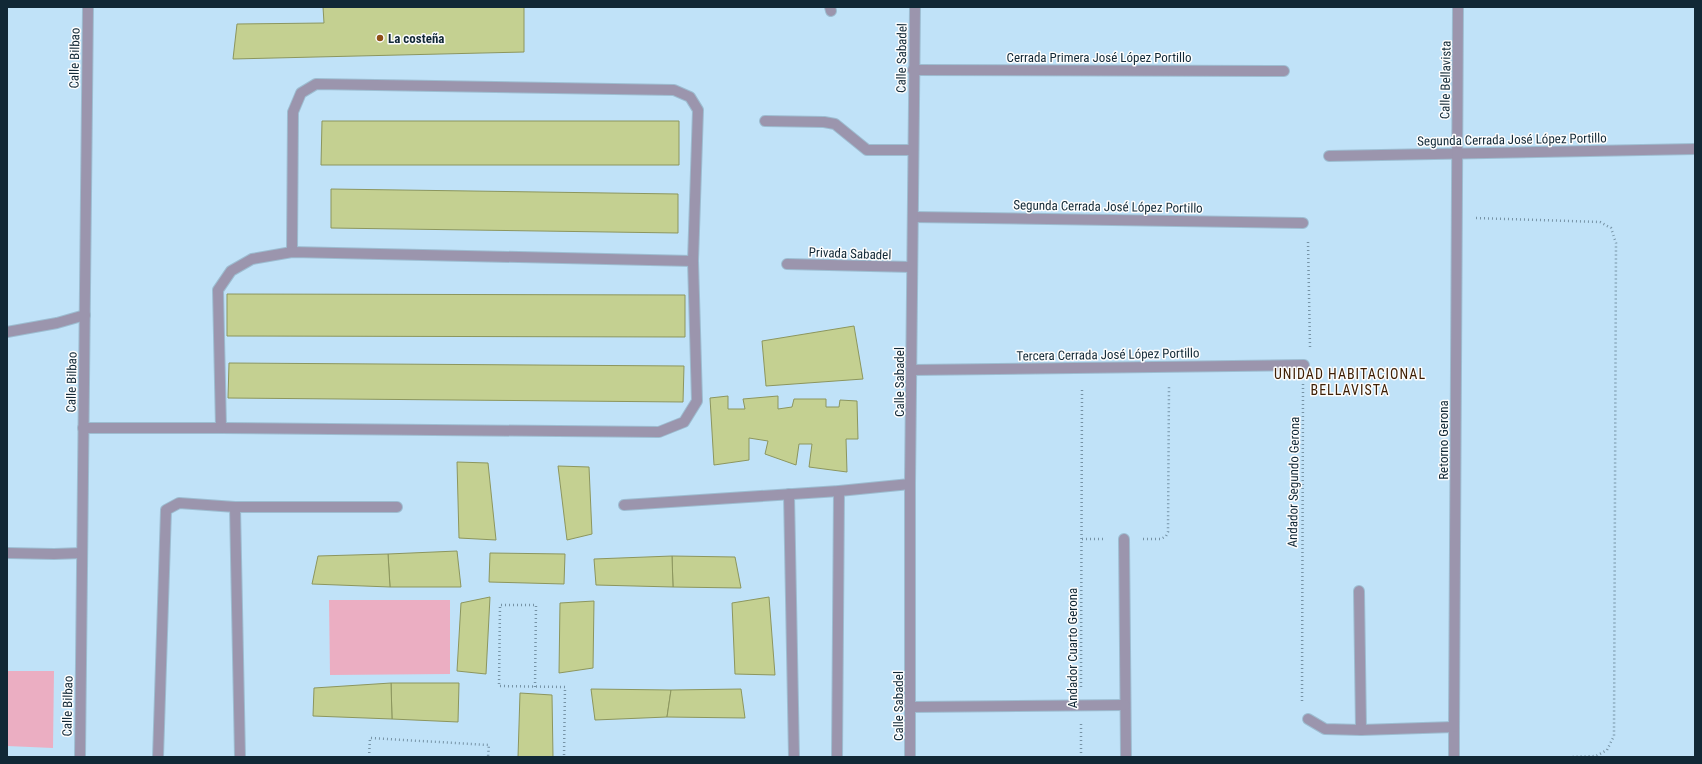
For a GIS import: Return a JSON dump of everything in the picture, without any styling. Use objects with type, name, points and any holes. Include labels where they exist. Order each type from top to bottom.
[{"type":"street","name":"Calle Bilbao","points":[[80,757],[88,7]]},
{"type":"street","name":"Calle Sabadel","points":[[910,757],[910,484],[913,70],[915,7]]},
{"type":"street","name":"Calle Bellavista","points":[[1457,154],[1458,7]]},
{"type":"street","name":"Cerrada Primera José López Portillo","points":[[913,70],[1284,71]]},
{"type":"street","points":[[83,428],[659,432],[684,422],[697,401],[693,261],[698,110],[690,97],[674,90],[316,84],[301,93],[293,112],[292,252]]},
{"type":"street","points":[[765,121],[824,122],[835,124],[867,150],[913,150]]},
{"type":"street","name":"Segunda Cerrada José López Portillo","points":[[1329,156],[1695,149]]},
{"type":"street","name":"Retorno Gerona","points":[[1454,757],[1457,154]]},
{"type":"street","name":"Segunda Cerrada José López Portillo","points":[[913,217],[1303,222]]},
{"type":"street","points":[[221,428],[218,290],[231,272],[252,259],[292,252],[693,261]]},
{"type":"street","name":"Privada Sabadel","points":[[787,264],[912,268]]},
{"type":"street","points":[[7,332],[57,323],[84,315]]},
{"type":"street","name":"Tercera Cerrada José López Portillo","points":[[912,370],[1304,365]]},
{"type":"street","points":[[624,504],[839,491],[910,484]]},
{"type":"street","points":[[837,757],[839,491]]},
{"type":"street","points":[[789,494],[794,757]]},
{"type":"street","points":[[158,757],[166,510],[179,503],[235,507],[397,507]]},
{"type":"street","points":[[235,507],[240,757]]},
{"type":"street","points":[[1124,539],[1126,757]]},
{"type":"street","points":[[7,553],[82,553]]},
{"type":"street","points":[[1359,591],[1361,730]]},
{"type":"street","points":[[911,707],[1081,704],[1125,705]]},
{"type":"street","points":[[1308,719],[1325,729],[1361,730],[1454,727]]},
{"type":"path","points":[[1457,218],[1600,222],[1611,228],[1616,243],[1614,736],[1607,750],[1596,756],[1570,757]]},
{"type":"path","name":"Andador Segundo Gerona","points":[[1303,222],[1308,230],[1310,351],[1304,365],[1301,698],[1308,719]]},
{"type":"path","points":[[1082,539],[1161,539],[1166,536],[1168,532],[1170,366]]},
{"type":"path","name":"Andador Cuarto Gerona","points":[[1081,757],[1082,368]]},
{"type":"path","points":[[535,687],[536,605],[500,605],[499,686],[535,687],[565,687],[564,757]]},
{"type":"path","points":[[369,757],[370,738],[489,745],[488,757]]},
{"type":"shaded area","points":[[329,600],[450,600],[450,674],[330,675]]},
{"type":"shaded area","points":[[7,671],[54,671],[53,748],[7,746]]},
{"type":"building","name":"La costeña","points":[[323,7],[524,7],[524,52],[233,59],[237,24],[324,23]]},
{"type":"building","points":[[322,121],[679,121],[679,165],[321,165]]},
{"type":"building","points":[[331,189],[678,194],[678,233],[331,228]]},
{"type":"building","points":[[227,294],[685,295],[685,337],[227,336]]},
{"type":"building","points":[[854,326],[863,379],[766,386],[762,341]]},
{"type":"building","points":[[229,363],[684,366],[683,402],[228,398]]},
{"type":"building","points":[[728,396],[728,409],[745,409],[743,399],[778,396],[778,409],[792,407],[794,399],[826,399],[826,407],[839,407],[840,400],[857,401],[858,439],[846,439],[847,472],[809,467],[812,444],[799,444],[796,465],[765,454],[768,441],[749,438],[749,460],[714,465],[710,398]]},
{"type":"building","points":[[457,462],[488,463],[496,540],[459,538]]},
{"type":"building","points":[[558,466],[589,467],[592,534],[567,540]]},
{"type":"building","points":[[457,551],[461,587],[390,587],[388,554]]},
{"type":"building","points":[[490,553],[565,554],[564,584],[489,582]]},
{"type":"building","points":[[388,554],[390,587],[312,584],[318,556]]},
{"type":"building","points":[[672,556],[735,557],[741,588],[673,587]]},
{"type":"building","points":[[672,556],[673,587],[596,585],[594,559]]},
{"type":"building","points":[[490,597],[486,674],[457,671],[461,603]]},
{"type":"building","points":[[769,597],[775,675],[735,674],[732,603]]},
{"type":"building","points":[[594,601],[593,668],[559,673],[560,603]]},
{"type":"building","points":[[391,683],[459,683],[458,722],[392,719]]},
{"type":"building","points":[[391,683],[392,719],[313,716],[314,688]]},
{"type":"building","points":[[591,689],[671,690],[667,717],[595,720]]},
{"type":"building","points":[[741,689],[745,718],[667,717],[671,690]]},
{"type":"building","points":[[520,693],[552,695],[553,757],[518,757]]},
{"type":"place","name":"La costeña","points":[[380,38]]},
{"type":"district","name":"UNIDAD HABITACIONAL BELLAVISTA","points":[[1350,382]]}]
